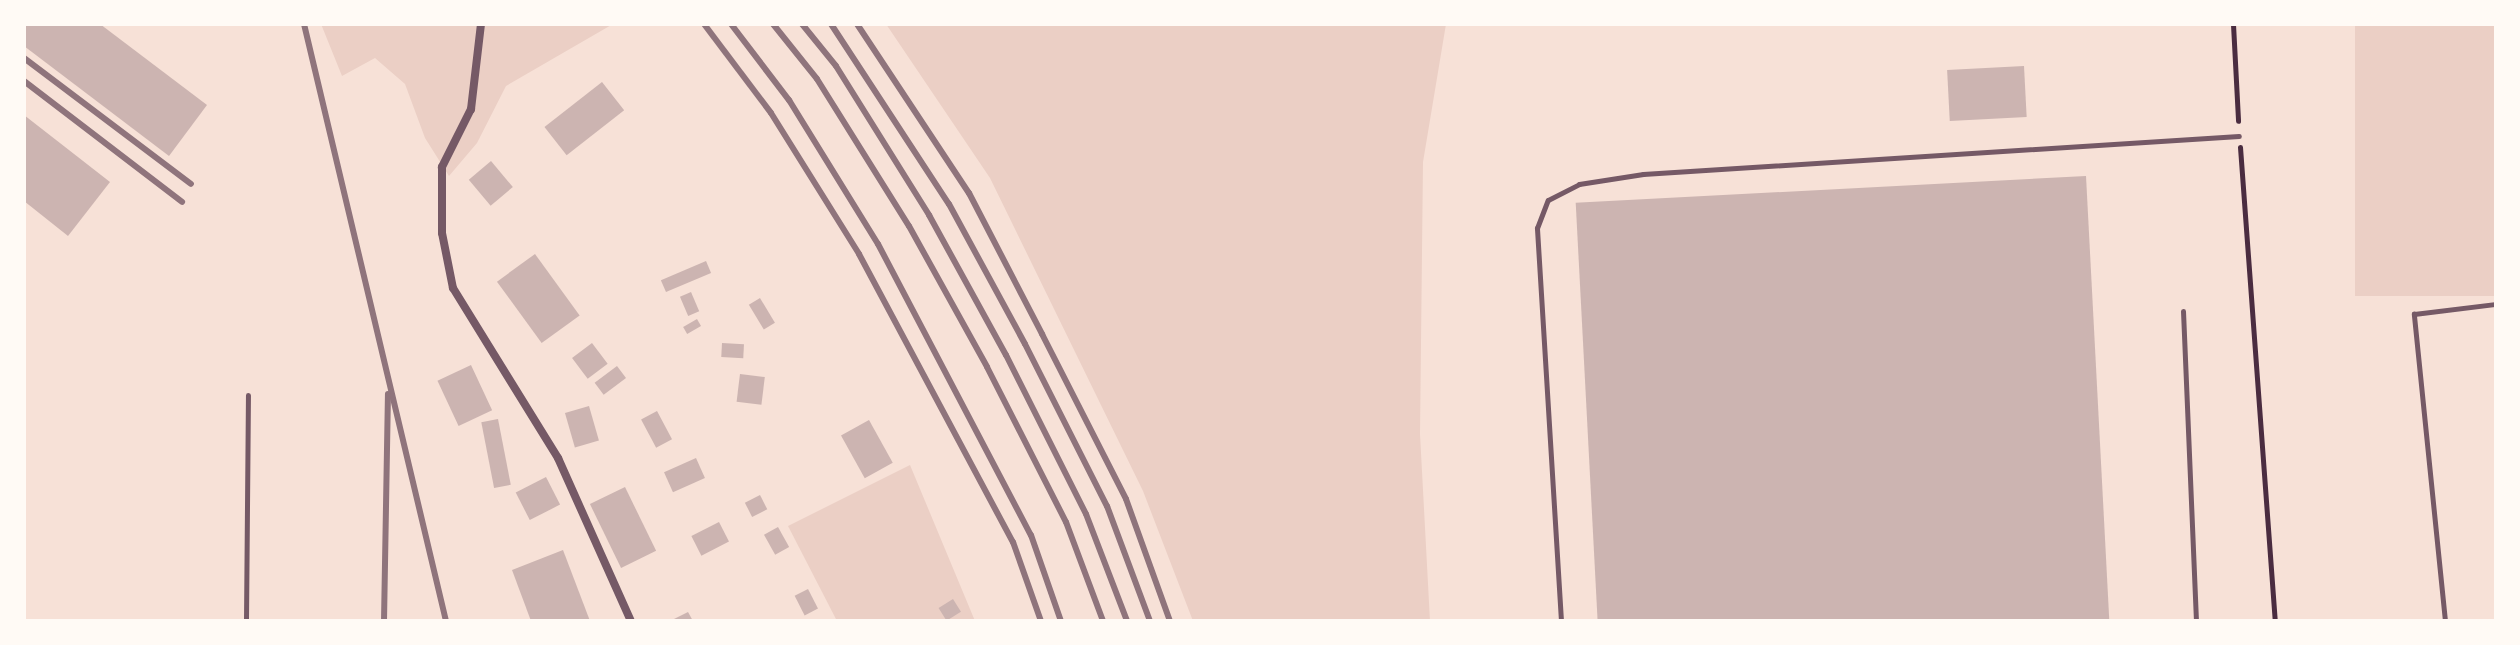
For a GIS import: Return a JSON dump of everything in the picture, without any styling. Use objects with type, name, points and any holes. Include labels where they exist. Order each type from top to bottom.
[{"type":"street","points":[[481,24],[471,109],[442,167],[442,233],[453,288],[558,458],[631,621]]},
{"type":"lane","points":[[1561,621],[1537,228],[1548,200],[1579,184],[1643,174],[2239,136]]},
{"type":"lane","points":[[2445,621],[2414,314],[2496,304]]},
{"type":"lane","points":[[2183,311],[2196,621]]},
{"type":"lane","points":[[246,621],[248,395]]},
{"type":"path","points":[[2233,24],[2275,621]]},
{"type":"shaded area","points":[[321,24],[613,24],[506,86],[477,143],[449,176],[425,138],[405,84],[375,58],[342,76]]},
{"type":"shaded area","points":[[886,24],[1446,24],[1423,162],[1420,434],[1430,621],[1193,621],[1143,491],[990,178]]},
{"type":"shaded area","points":[[2355,24],[2496,24],[2496,296],[2355,296]]},
{"type":"shaded area","points":[[910,465],[975,621],[837,621],[788,526]]},
{"type":"building","points":[[24,24],[100,24],[207,105],[169,156],[24,46]]},
{"type":"building","points":[[2024,66],[2027,117],[1950,121],[1947,70]]},
{"type":"building","points":[[602,82],[624,110],[567,155],[544,127]]},
{"type":"building","points":[[24,115],[110,182],[68,236],[24,201]]},
{"type":"building","points":[[491,161],[513,187],[491,206],[469,180]]},
{"type":"building","points":[[2086,176],[2109,621],[1598,621],[1576,203]]},
{"type":"building","points":[[535,254],[580,315],[542,343],[497,282]]},
{"type":"building","points":[[706,261],[711,273],[666,292],[661,280]]},
{"type":"building","points":[[691,292],[699,311],[688,316],[680,297]]},
{"type":"building","points":[[760,298],[775,323],[764,330],[749,305]]},
{"type":"building","points":[[697,319],[701,326],[687,334],[683,327]]},
{"type":"building","points":[[592,343],[608,364],[588,379],[572,358]]},
{"type":"building","points":[[722,343],[744,344],[743,358],[721,357]]},
{"type":"building","points":[[471,365],[492,410],[459,426],[437,381]]},
{"type":"building","points":[[617,366],[626,378],[604,395],[595,383]]},
{"type":"building","points":[[740,374],[765,377],[761,405],[737,402]]},
{"type":"building","points":[[589,406],[599,441],[575,447],[565,413]]},
{"type":"building","points":[[657,411],[672,439],[656,448],[641,419]]},
{"type":"building","points":[[498,419],[511,485],[494,488],[481,422]]},
{"type":"building","points":[[869,420],[893,463],[865,478],[841,436]]},
{"type":"building","points":[[696,458],[705,478],[673,492],[664,472]]},
{"type":"building","points":[[546,477],[560,505],[530,520],[516,492]]},
{"type":"building","points":[[625,487],[656,551],[621,568],[590,504]]},
{"type":"building","points":[[760,495],[767,509],[752,517],[745,503]]},
{"type":"building","points":[[719,522],[729,542],[701,556],[691,536]]},
{"type":"building","points":[[778,527],[789,547],[775,555],[764,535]]},
{"type":"building","points":[[563,550],[590,621],[531,621],[512,570]]},
{"type":"building","points":[[808,589],[818,609],[805,615],[795,596]]},
{"type":"building","points":[[953,599],[961,612],[947,621],[939,608]]},
{"type":"building","points":[[688,612],[693,621],[670,621]]},
{"type":"railway","points":[[304,24],[446,621]]},
{"type":"railway","points":[[704,24],[771,113],[859,254],[1013,542],[1041,621]]},
{"type":"railway","points":[[731,24],[789,100],[878,244],[1031,535],[1061,621]]},
{"type":"railway","points":[[773,24],[817,79],[909,226],[987,367],[1066,522],[1103,621]]},
{"type":"railway","points":[[802,24],[836,66],[929,215],[1006,355],[1086,514],[1127,621]]},
{"type":"railway","points":[[831,24],[949,204],[1025,344],[1107,506],[1150,621]]},
{"type":"railway","points":[[857,24],[969,193],[1126,499],[1170,621]]},
{"type":"railway","points":[[24,58],[191,184]]},
{"type":"railway","points":[[24,81],[182,202]]},
{"type":"railway","points":[[384,621],[388,394]]}]
